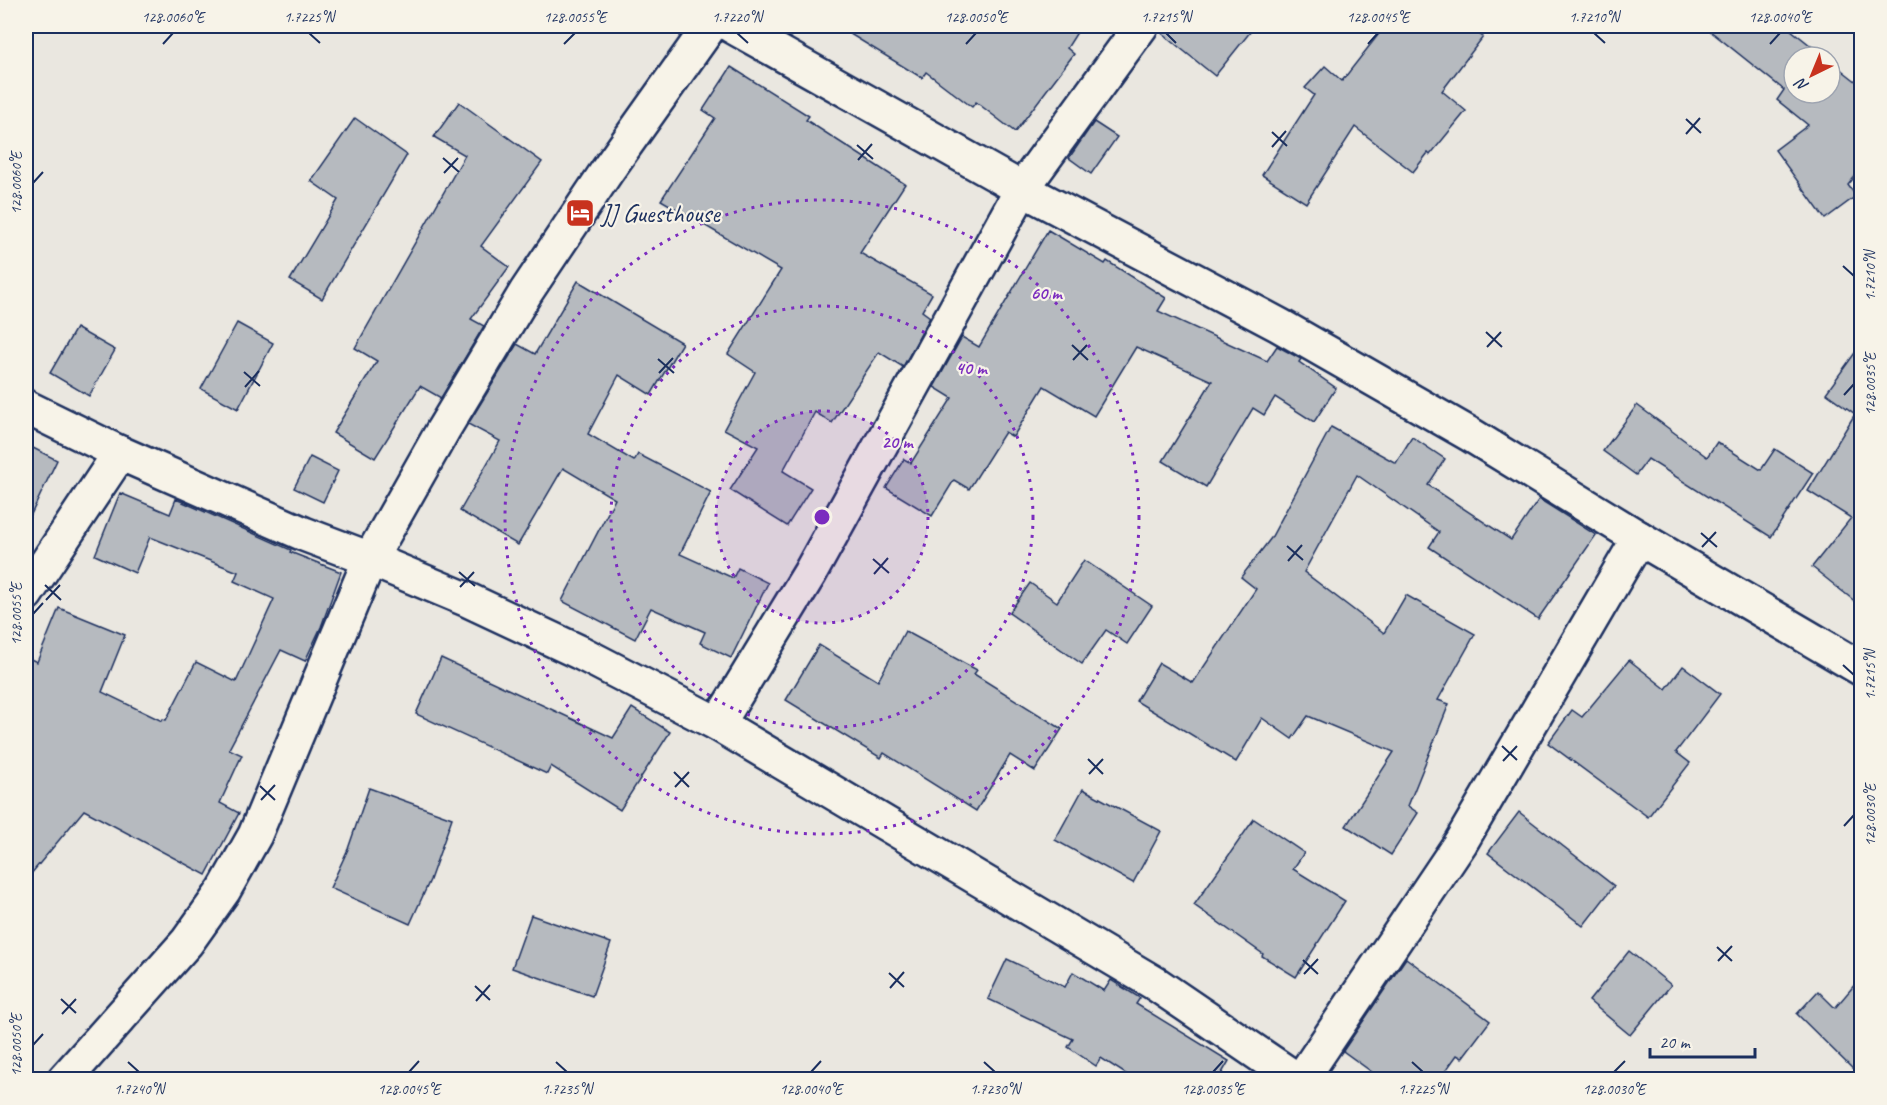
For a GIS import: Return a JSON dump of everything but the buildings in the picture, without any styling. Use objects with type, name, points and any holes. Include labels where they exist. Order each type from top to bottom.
[{"type":"street","points":[[64,1080],[187,942],[224,890],[255,836],[370,559],[443,430],[526,292],[607,171],[710,26]]},
{"type":"street","points":[[732,26],[1022,189],[1289,331],[1471,435],[1639,538],[1862,669]]},
{"type":"street","points":[[718,724],[810,573],[1022,189],[1141,26]]},
{"type":"street","points":[[26,407],[120,453],[304,534],[468,600],[559,643],[718,724],[1156,984],[1299,1080],[1461,842],[1639,538]]},
{"type":"street","points":[[26,594],[120,453]]},
{"type":"place","name":"JJ Guesthouse","points":[[580,213]]}]
